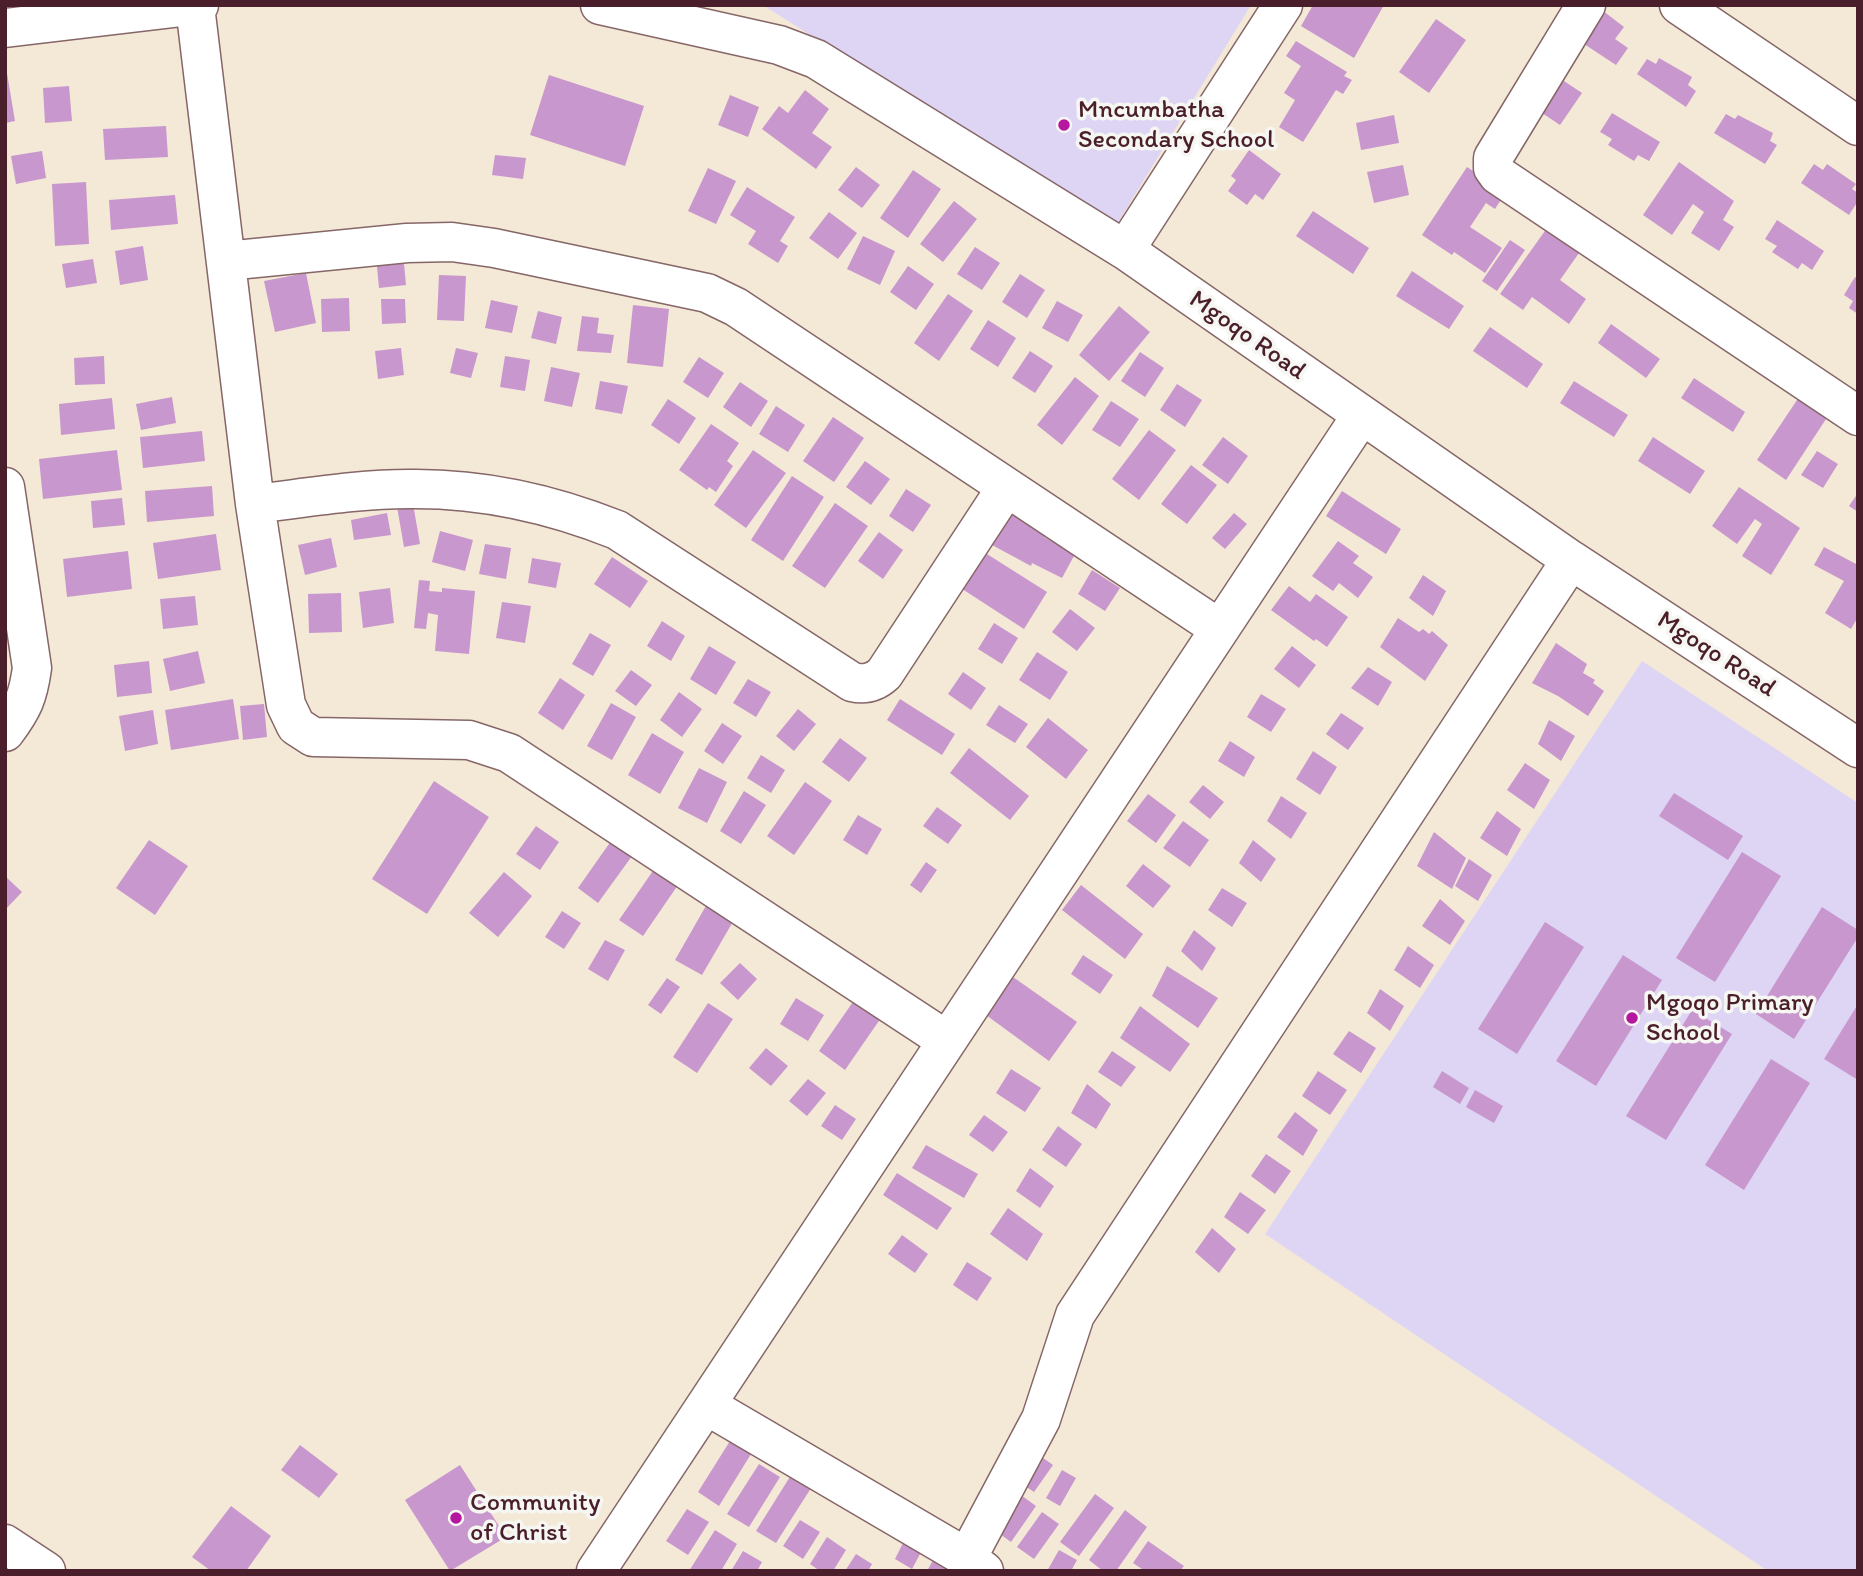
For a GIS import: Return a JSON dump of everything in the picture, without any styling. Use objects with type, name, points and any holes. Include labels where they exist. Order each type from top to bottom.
[{"type":"street","name":"Mgoqo Road","points":[[600,5],[779,45],[816,58],[1125,250],[1571,560],[1858,748]]},
{"type":"street","points":[[1125,250],[1283,5]]},
{"type":"street","points":[[1586,5],[1493,158],[1493,168],[1497,175],[1858,416]]},
{"type":"street","points":[[1679,5],[1858,126]]},
{"type":"street","points":[[5,28],[197,6],[255,504],[286,705],[296,726],[313,737],[468,740],[509,753],[946,1040]]},
{"type":"street","points":[[226,261],[407,243],[452,242],[494,248],[707,293],[736,307],[1220,629]]},
{"type":"street","points":[[596,1571],[1361,416]]},
{"type":"street","points":[[5,487],[32,668],[23,708],[5,732]]},
{"type":"street","points":[[255,504],[377,490],[411,489],[473,492],[541,505],[585,517],[617,530],[852,682],[859,683],[877,681],[884,674],[1006,488]]},
{"type":"street","points":[[706,1405],[976,1565],[1041,1419],[1074,1315],[1571,560]]},
{"type":"street","points":[[5,1544],[46,1571]]},
{"type":"shaded area","name":"Mncumbatha Secondary School","points":[[763,5],[1251,5],[1114,229]]},
{"type":"shaded area","name":"Mgoqo Primary School","points":[[1642,661],[1858,803],[1858,1571],[1768,1571],[1265,1234]]},
{"type":"building","points":[[1313,5],[1384,5],[1354,58],[1301,26]]},
{"type":"building","points":[[1598,7],[1624,27],[1615,39],[1628,48],[1616,65],[1575,38]]},
{"type":"building","points":[[1436,19],[1466,40],[1429,93],[1399,72]]},
{"type":"building","points":[[1296,41],[1347,72],[1344,76],[1352,80],[1343,94],[1336,90],[1303,142],[1279,127],[1295,100],[1284,93],[1301,66],[1286,56]]},
{"type":"building","points":[[1659,58],[1692,77],[1688,85],[1696,91],[1686,107],[1637,74],[1647,59],[1656,64]]},
{"type":"building","points":[[5,61],[15,121],[5,123]]},
{"type":"building","points":[[549,75],[644,106],[625,166],[530,135]]},
{"type":"building","points":[[1555,75],[1582,93],[1560,125],[1533,107]]},
{"type":"building","points":[[69,86],[72,121],[45,123],[43,88]]},
{"type":"building","points":[[805,90],[829,109],[812,133],[832,147],[816,169],[762,129],[779,106],[788,113]]},
{"type":"building","points":[[730,95],[759,107],[748,137],[718,125]]},
{"type":"building","points":[[1612,113],[1660,142],[1649,161],[1638,155],[1634,161],[1608,145],[1612,139],[1600,132]]},
{"type":"building","points":[[1726,114],[1735,119],[1738,115],[1773,133],[1770,141],[1777,145],[1765,164],[1714,133]]},
{"type":"building","points":[[1394,115],[1399,143],[1361,150],[1356,123]]},
{"type":"building","points":[[166,126],[168,157],[105,160],[103,129]]},
{"type":"building","points":[[1249,150],[1281,174],[1263,200],[1255,194],[1247,205],[1228,191],[1236,180],[1231,176]]},
{"type":"building","points":[[42,151],[46,178],[16,184],[11,156]]},
{"type":"building","points":[[495,155],[526,158],[523,179],[492,175]]},
{"type":"building","points":[[1679,162],[1734,201],[1723,220],[1734,227],[1719,251],[1691,233],[1704,212],[1693,204],[1672,235],[1643,215]]},
{"type":"building","points":[[1814,164],[1823,170],[1827,164],[1856,184],[1852,189],[1858,193],[1858,201],[1849,215],[1801,183]]},
{"type":"building","points":[[1403,165],[1409,195],[1374,203],[1367,172]]},
{"type":"building","points":[[856,167],[880,185],[862,208],[838,190]]},
{"type":"building","points":[[1467,167],[1496,186],[1504,195],[1495,209],[1486,203],[1470,227],[1502,248],[1485,273],[1422,235]]},
{"type":"building","points":[[708,168],[736,181],[716,224],[688,211]]},
{"type":"building","points":[[913,170],[941,189],[908,238],[880,218]]},
{"type":"building","points":[[86,182],[89,244],[55,246],[52,184]]},
{"type":"building","points":[[747,187],[795,217],[780,241],[788,246],[778,263],[748,244],[756,231],[730,215]]},
{"type":"building","points":[[175,195],[178,224],[111,230],[109,200]]},
{"type":"building","points":[[954,201],[977,219],[943,262],[920,244]]},
{"type":"building","points":[[1313,211],[1369,248],[1353,274],[1296,236]]},
{"type":"building","points":[[829,212],[857,233],[838,259],[809,238]]},
{"type":"building","points":[[1777,220],[1824,251],[1812,270],[1802,263],[1798,269],[1772,252],[1777,246],[1765,239]]},
{"type":"building","points":[[1547,228],[1579,253],[1560,280],[1586,299],[1569,324],[1532,297],[1523,310],[1500,294]]},
{"type":"building","points":[[863,236],[895,251],[880,285],[847,269]]},
{"type":"building","points":[[1510,240],[1525,250],[1497,291],[1482,281]]},
{"type":"building","points":[[143,246],[148,280],[120,285],[115,251]]},
{"type":"building","points":[[975,247],[1000,263],[982,290],[957,274]]},
{"type":"building","points":[[403,253],[406,285],[379,288],[376,256]]},
{"type":"building","points":[[93,259],[97,283],[66,288],[62,264]]},
{"type":"building","points":[[908,266],[934,284],[916,310],[890,292]]},
{"type":"building","points":[[1412,271],[1464,306],[1449,329],[1396,296]]},
{"type":"building","points":[[306,273],[316,323],[275,332],[264,281]]},
{"type":"building","points":[[1020,274],[1045,290],[1027,318],[1002,302]]},
{"type":"building","points":[[439,275],[466,276],[464,321],[437,320]]},
{"type":"building","points":[[1855,277],[1858,279],[1858,314],[1849,308],[1853,301],[1844,295]]},
{"type":"building","points":[[948,294],[973,311],[939,361],[914,343]]},
{"type":"building","points":[[349,298],[350,331],[322,332],[321,299]]},
{"type":"building","points":[[381,299],[405,299],[406,323],[382,324]]},
{"type":"building","points":[[491,300],[518,306],[512,333],[485,328]]},
{"type":"building","points":[[1057,301],[1083,315],[1068,342],[1042,328]]},
{"type":"building","points":[[633,305],[669,309],[663,367],[627,363]]},
{"type":"building","points":[[1119,306],[1150,332],[1109,381],[1079,355]]},
{"type":"building","points":[[538,311],[562,317],[556,344],[531,338]]},
{"type":"building","points":[[582,316],[599,318],[597,333],[614,335],[611,353],[577,351]]},
{"type":"building","points":[[988,320],[1016,338],[998,367],[970,349]]},
{"type":"building","points":[[1611,324],[1660,359],[1646,378],[1598,343]]},
{"type":"building","points":[[1490,327],[1543,364],[1527,388],[1473,351]]},
{"type":"building","points":[[401,348],[404,375],[378,379],[375,351]]},
{"type":"building","points":[[456,348],[478,353],[471,378],[450,373]]},
{"type":"building","points":[[1030,351],[1053,366],[1035,393],[1012,378]]},
{"type":"building","points":[[1140,352],[1164,368],[1145,397],[1121,381]]},
{"type":"building","points":[[104,356],[105,384],[75,385],[74,358]]},
{"type":"building","points":[[505,356],[530,360],[525,391],[500,387]]},
{"type":"building","points":[[699,357],[724,373],[708,398],[683,382]]},
{"type":"building","points":[[551,367],[580,373],[572,407],[544,401]]},
{"type":"building","points":[[1075,377],[1099,396],[1062,445],[1037,425]]},
{"type":"building","points":[[1694,378],[1745,412],[1733,432],[1681,398]]},
{"type":"building","points":[[600,381],[628,386],[622,414],[595,409]]},
{"type":"building","points":[[1574,381],[1628,415],[1614,437],[1560,403]]},
{"type":"building","points":[[740,382],[768,401],[751,427],[723,407]]},
{"type":"building","points":[[1177,384],[1202,400],[1185,427],[1160,410]]},
{"type":"building","points":[[172,397],[176,423],[141,430],[136,404]]},
{"type":"building","points":[[1799,397],[1828,416],[1786,480],[1757,460]]},
{"type":"building","points":[[112,398],[115,429],[61,435],[59,404]]},
{"type":"building","points":[[668,399],[696,418],[679,444],[651,425]]},
{"type":"building","points":[[1111,401],[1139,419],[1120,447],[1092,430]]},
{"type":"building","points":[[776,406],[805,425],[788,452],[759,434]]},
{"type":"building","points":[[833,417],[864,438],[834,482],[803,461]]},
{"type":"building","points":[[711,424],[739,443],[727,461],[733,466],[716,492],[709,487],[707,490],[679,470]]},
{"type":"building","points":[[1149,430],[1176,450],[1139,500],[1112,479]]},
{"type":"building","points":[[202,431],[205,461],[143,468],[140,437]]},
{"type":"building","points":[[1223,437],[1248,456],[1228,484],[1202,465]]},
{"type":"building","points":[[1653,437],[1705,471],[1690,494],[1638,461]]},
{"type":"building","points":[[117,450],[122,490],[43,499],[39,459]]},
{"type":"building","points":[[753,450],[786,473],[746,528],[714,505]]},
{"type":"building","points":[[1817,451],[1838,464],[1823,488],[1801,475]]},
{"type":"building","points":[[865,461],[890,479],[871,505],[846,487]]},
{"type":"building","points":[[1191,465],[1217,485],[1187,524],[1161,504]]},
{"type":"building","points":[[792,476],[824,497],[783,561],[751,540]]},
{"type":"building","points":[[212,486],[214,516],[147,522],[145,491]]},
{"type":"building","points":[[1739,487],[1800,528],[1771,575],[1742,556],[1762,524],[1755,519],[1737,544],[1712,526]]},
{"type":"building","points":[[906,489],[931,505],[913,532],[889,516]]},
{"type":"building","points":[[1342,491],[1401,529],[1386,554],[1326,516]]},
{"type":"building","points":[[1858,493],[1858,512],[1849,506]]},
{"type":"building","points":[[122,498],[125,525],[93,528],[91,501]]},
{"type":"building","points":[[412,498],[420,544],[404,547],[396,501]]},
{"type":"building","points":[[835,503],[868,526],[825,588],[792,566]]},
{"type":"building","points":[[1010,510],[1048,530],[1044,537],[1075,554],[1062,578],[1032,563],[1031,566],[992,545]]},
{"type":"building","points":[[387,513],[391,535],[354,540],[351,520]]},
{"type":"building","points":[[1234,513],[1247,524],[1225,549],[1212,538]]},
{"type":"building","points":[[440,531],[473,540],[465,571],[432,562]]},
{"type":"building","points":[[879,532],[903,550],[883,579],[858,561]]},
{"type":"building","points":[[216,534],[221,570],[158,579],[153,543]]},
{"type":"building","points":[[331,538],[337,567],[305,575],[298,545]]},
{"type":"building","points":[[1338,541],[1359,556],[1353,563],[1373,577],[1358,598],[1339,583],[1333,591],[1312,576]]},
{"type":"building","points":[[485,544],[511,548],[506,579],[479,574]]},
{"type":"building","points":[[1824,547],[1858,565],[1858,617],[1851,629],[1825,613],[1844,581],[1814,565]]},
{"type":"building","points":[[979,549],[1047,592],[1024,629],[956,585]]},
{"type":"building","points":[[128,551],[132,589],[67,597],[63,559]]},
{"type":"building","points":[[612,557],[648,581],[630,608],[594,584]]},
{"type":"building","points":[[532,558],[561,563],[556,588],[528,583]]},
{"type":"building","points":[[1092,570],[1120,588],[1105,611],[1078,594]]},
{"type":"building","points":[[1423,575],[1446,591],[1433,616],[1409,598]]},
{"type":"building","points":[[419,580],[430,581],[429,591],[442,592],[442,588],[475,591],[469,654],[435,651],[438,615],[428,613],[426,629],[414,628]]},
{"type":"building","points":[[1289,586],[1310,602],[1316,594],[1348,617],[1327,647],[1316,639],[1314,641],[1271,610]]},
{"type":"building","points":[[390,588],[394,623],[363,628],[359,592]]},
{"type":"building","points":[[341,593],[342,632],[309,633],[308,594]]},
{"type":"building","points":[[195,596],[198,625],[163,629],[160,599]]},
{"type":"building","points":[[502,602],[531,606],[525,643],[496,638]]},
{"type":"building","points":[[1070,609],[1095,628],[1077,651],[1052,632]]},
{"type":"building","points":[[1398,618],[1419,632],[1423,629],[1429,634],[1432,631],[1448,645],[1425,681],[1380,647]]},
{"type":"building","points":[[662,621],[685,636],[671,661],[647,646]]},
{"type":"building","points":[[994,623],[1018,638],[1002,664],[978,649]]},
{"type":"building","points":[[590,633],[611,645],[593,676],[572,664]]},
{"type":"building","points":[[1556,643],[1587,664],[1583,673],[1595,680],[1593,683],[1604,691],[1588,716],[1532,683]]},
{"type":"building","points":[[709,646],[736,662],[716,695],[690,679]]},
{"type":"building","points":[[1292,646],[1316,665],[1299,688],[1274,669]]},
{"type":"building","points":[[198,651],[205,683],[170,691],[163,659]]},
{"type":"building","points":[[1037,652],[1068,672],[1050,700],[1019,680]]},
{"type":"building","points":[[149,661],[152,693],[117,697],[114,665]]},
{"type":"building","points":[[1368,667],[1392,682],[1378,706],[1351,688]]},
{"type":"building","points":[[631,670],[652,685],[636,706],[615,691]]},
{"type":"building","points":[[963,672],[986,688],[971,710],[948,694]]},
{"type":"building","points":[[560,678],[585,695],[563,730],[538,713]]},
{"type":"building","points":[[748,679],[771,692],[756,717],[733,703]]},
{"type":"building","points":[[679,692],[702,709],[682,737],[660,720]]},
{"type":"building","points":[[1261,694],[1286,709],[1271,732],[1247,717]]},
{"type":"building","points":[[233,699],[239,739],[171,750],[165,710]]},
{"type":"building","points":[[900,699],[955,734],[942,755],[887,720]]},
{"type":"building","points":[[611,703],[636,717],[612,760],[587,746]]},
{"type":"building","points":[[264,704],[267,737],[243,740],[240,706]]},
{"type":"building","points":[[999,705],[1028,724],[1015,743],[986,725]]},
{"type":"building","points":[[798,709],[816,724],[794,751],[776,736]]},
{"type":"building","points":[[153,710],[158,744],[125,751],[119,716]]},
{"type":"building","points":[[1341,713],[1364,728],[1348,750],[1326,734]]},
{"type":"building","points":[[1048,718],[1088,750],[1066,779],[1026,747]]},
{"type":"building","points":[[1549,720],[1575,736],[1561,761],[1538,744]]},
{"type":"building","points":[[722,723],[742,736],[723,764],[704,751]]},
{"type":"building","points":[[652,733],[684,752],[660,794],[628,775]]},
{"type":"building","points":[[840,738],[867,758],[849,782],[822,762]]},
{"type":"building","points":[[1230,741],[1255,757],[1244,777],[1218,761]]},
{"type":"building","points":[[969,748],[1029,796],[1010,820],[950,773]]},
{"type":"building","points":[[1313,751],[1337,767],[1320,795],[1296,779]]},
{"type":"building","points":[[761,755],[785,770],[771,793],[747,778]]},
{"type":"building","points":[[1525,763],[1550,780],[1534,809],[1507,790]]},
{"type":"building","points":[[699,768],[727,782],[707,823],[678,808]]},
{"type":"building","points":[[434,781],[489,817],[427,914],[372,879]]},
{"type":"building","points":[[805,782],[832,801],[794,855],[767,836]]},
{"type":"building","points":[[1203,785],[1224,802],[1210,819],[1189,802]]},
{"type":"building","points":[[744,791],[766,805],[741,844],[720,831]]},
{"type":"building","points":[[1674,793],[1743,836],[1728,860],[1659,816]]},
{"type":"building","points":[[1148,794],[1176,815],[1156,843],[1127,821]]},
{"type":"building","points":[[1281,796],[1307,813],[1291,839],[1267,821]]},
{"type":"building","points":[[937,807],[962,825],[948,844],[923,826]]},
{"type":"building","points":[[1497,811],[1521,829],[1507,856],[1480,838]]},
{"type":"building","points":[[858,815],[882,829],[867,855],[843,840]]},
{"type":"building","points":[[1183,821],[1209,840],[1190,867],[1163,848]]},
{"type":"building","points":[[536,826],[559,842],[540,870],[516,854]]},
{"type":"building","points":[[1434,832],[1466,858],[1452,889],[1417,866]]},
{"type":"building","points":[[149,840],[188,866],[155,915],[116,888]]},
{"type":"building","points":[[1253,840],[1276,859],[1261,882],[1239,863]]},
{"type":"building","points":[[611,841],[632,856],[598,903],[578,888]]},
{"type":"building","points":[[1742,852],[1781,876],[1715,982],[1676,958]]},
{"type":"building","points":[[1469,859],[1492,875],[1478,901],[1455,886]]},
{"type":"building","points":[[926,862],[937,870],[921,893],[910,885]]},
{"type":"building","points":[[1143,864],[1171,886],[1153,908],[1126,886]]},
{"type":"building","points":[[657,865],[680,882],[643,936],[619,920]]},
{"type":"building","points":[[504,872],[532,896],[498,937],[469,913]]},
{"type":"building","points":[[5,876],[22,892],[5,910]]},
{"type":"building","points":[[1081,885],[1143,934],[1125,959],[1062,910]]},
{"type":"building","points":[[1222,888],[1247,903],[1232,927],[1208,910]]},
{"type":"building","points":[[711,897],[738,913],[702,975],[675,960]]},
{"type":"building","points":[[1440,899],[1465,921],[1450,945],[1422,926]]},
{"type":"building","points":[[1822,907],[1858,930],[1858,937],[1794,1039],[1756,1014]]},
{"type":"building","points":[[562,911],[581,923],[564,949],[545,937]]},
{"type":"building","points":[[1545,922],[1584,947],[1517,1054],[1478,1029]]},
{"type":"building","points":[[1194,930],[1216,948],[1202,971],[1181,951]]},
{"type":"building","points":[[605,940],[625,950],[608,981],[588,969]]},
{"type":"building","points":[[1408,946],[1434,965],[1420,988],[1394,970]]},
{"type":"building","points":[[1083,955],[1113,975],[1100,994],[1071,974]]},
{"type":"building","points":[[1623,955],[1662,980],[1596,1086],[1556,1061]]},
{"type":"building","points":[[740,963],[757,979],[738,1000],[720,983]]},
{"type":"building","points":[[1167,966],[1218,998],[1198,1028],[1152,996]]},
{"type":"building","points":[[1013,977],[1077,1022],[1049,1061],[986,1015]]},
{"type":"building","points":[[667,978],[680,987],[661,1014],[648,1005]]},
{"type":"building","points":[[1380,989],[1404,1006],[1390,1031],[1367,1013]]},
{"type":"building","points":[[857,996],[883,1015],[845,1070],[819,1051]]},
{"type":"building","points":[[796,998],[824,1015],[808,1041],[780,1024]]},
{"type":"building","points":[[708,1003],[733,1019],[697,1073],[673,1057]]},
{"type":"building","points":[[1858,1004],[1858,1080],[1824,1059]]},
{"type":"building","points":[[1140,1006],[1190,1044],[1170,1072],[1120,1038]]},
{"type":"building","points":[[1692,1010],[1732,1034],[1666,1140],[1626,1116]]},
{"type":"building","points":[[1349,1031],[1376,1048],[1361,1073],[1333,1054]]},
{"type":"building","points":[[766,1048],[788,1066],[771,1086],[749,1068]]},
{"type":"building","points":[[1112,1051],[1136,1067],[1121,1087],[1098,1072]]},
{"type":"building","points":[[1771,1059],[1810,1083],[1744,1190],[1705,1165]]},
{"type":"building","points":[[1011,1069],[1041,1088],[1025,1112],[996,1093]]},
{"type":"building","points":[[1318,1071],[1347,1090],[1330,1115],[1302,1096]]},
{"type":"building","points":[[1442,1071],[1469,1088],[1460,1104],[1433,1087]]},
{"type":"building","points":[[808,1079],[826,1093],[807,1116],[789,1101]]},
{"type":"building","points":[[1087,1084],[1111,1104],[1096,1129],[1071,1113]]},
{"type":"building","points":[[1475,1090],[1503,1106],[1494,1123],[1466,1107]]},
{"type":"building","points":[[835,1105],[856,1119],[842,1140],[821,1126]]},
{"type":"building","points":[[1295,1112],[1318,1130],[1303,1156],[1277,1137]]},
{"type":"building","points":[[984,1115],[1008,1132],[993,1152],[969,1135]]},
{"type":"building","points":[[1058,1126],[1082,1144],[1066,1167],[1042,1150]]},
{"type":"building","points":[[926,1145],[978,1174],[964,1198],[912,1168]]},
{"type":"building","points":[[1266,1154],[1291,1171],[1275,1194],[1251,1176]]},
{"type":"building","points":[[1030,1168],[1054,1186],[1040,1208],[1016,1191]]},
{"type":"building","points":[[897,1173],[952,1208],[937,1230],[883,1195]]},
{"type":"building","points":[[1240,1192],[1266,1210],[1248,1234],[1224,1217]]},
{"type":"building","points":[[1008,1208],[1043,1234],[1027,1261],[990,1234]]},
{"type":"building","points":[[1212,1228],[1236,1249],[1219,1273],[1195,1252]]},
{"type":"building","points":[[902,1235],[928,1254],[915,1273],[888,1254]]},
{"type":"building","points":[[967,1262],[992,1278],[977,1301],[953,1285]]},
{"type":"building","points":[[730,1441],[751,1454],[719,1506],[698,1492]]},
{"type":"building","points":[[300,1445],[338,1474],[319,1498],[281,1470]]},
{"type":"building","points":[[1032,1450],[1053,1465],[1034,1492],[1013,1478]]},
{"type":"building","points":[[759,1464],[780,1477],[749,1527],[727,1514]]},
{"type":"building","name":"Community of Christ","points":[[460,1465],[506,1537],[450,1571],[405,1500]]},
{"type":"building","points":[[1062,1470],[1076,1478],[1060,1506],[1046,1498]]},
{"type":"building","points":[[793,1472],[813,1485],[776,1543],[756,1531]]},
{"type":"building","points":[[1014,1490],[1036,1506],[1011,1542],[989,1526]]},
{"type":"building","points":[[1095,1494],[1114,1508],[1079,1556],[1060,1542]]},
{"type":"building","points":[[231,1506],[271,1536],[246,1571],[211,1571],[192,1557]]},
{"type":"building","points":[[687,1509],[709,1522],[688,1555],[666,1541]]},
{"type":"building","points":[[1125,1510],[1147,1527],[1116,1571],[1103,1571],[1089,1560]]},
{"type":"building","points":[[1042,1512],[1059,1524],[1034,1559],[1017,1547]]},
{"type":"building","points":[[800,1520],[820,1532],[803,1559],[783,1546]]},
{"type":"building","points":[[715,1530],[737,1544],[721,1571],[689,1571]]},
{"type":"building","points":[[908,1533],[926,1543],[912,1569],[895,1559]]},
{"type":"building","points":[[827,1537],[846,1550],[833,1571],[820,1571],[810,1564]]},
{"type":"building","points":[[1148,1541],[1184,1566],[1180,1571],[1145,1571],[1133,1563]]},
{"type":"building","points":[[1059,1550],[1077,1560],[1071,1571],[1047,1571]]},
{"type":"building","points":[[743,1551],[762,1562],[757,1571],[731,1571]]},
{"type":"building","points":[[938,1551],[953,1571],[927,1571]]},
{"type":"building","points":[[856,1554],[872,1564],[868,1571],[845,1571]]},
{"type":"place","name":"Mncumbatha Secondary School","points":[[1064,125]]},
{"type":"place","name":"Mgoqo Primary School","points":[[1632,1018]]},
{"type":"place","name":"Community of Christ","points":[[456,1518]]}]
